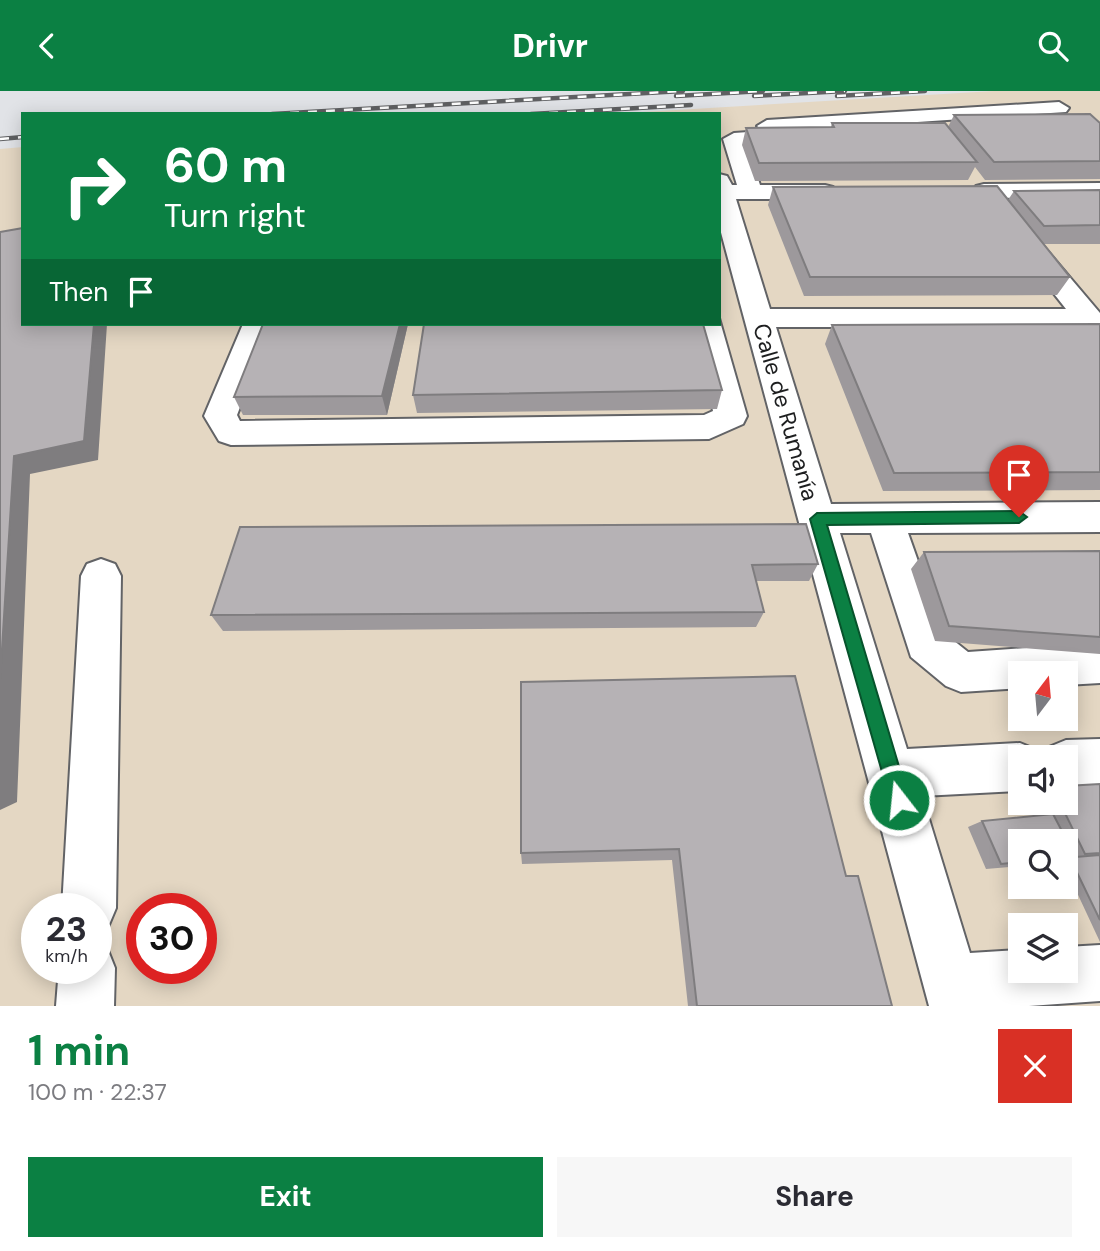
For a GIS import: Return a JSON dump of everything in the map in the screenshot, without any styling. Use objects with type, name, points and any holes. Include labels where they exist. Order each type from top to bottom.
[{"type":"street","name":"Calle de Rumanía","points":[[721,129],[1065,114],[734,139],[730,258],[759,318],[955,995]]},
{"type":"street","points":[[731,188],[847,192]]},
{"type":"street","points":[[956,191],[1100,190]]},
{"type":"street","points":[[984,191],[1001,212]]},
{"type":"street","points":[[1019,233],[1095,325]]},
{"type":"street","points":[[759,318],[1095,325]]},
{"type":"street","points":[[256,326],[220,415],[231,433],[709,427],[731,417],[709,326]]},
{"type":"street","points":[[817,519],[1100,517]]},
{"type":"street","points":[[885,519],[926,644],[961,672],[1100,663]]},
{"type":"street","points":[[90,893],[101,576]]},
{"type":"street","points":[[1078,764],[1100,763]]},
{"type":"street","points":[[892,774],[1008,768]]},
{"type":"street","points":[[955,995],[1100,973]]},
{"type":"street","points":[[86,1006],[87,984]]},
{"type":"shaded area","points":[[994,91],[1100,91],[1100,1006],[0,1006],[0,149],[21,147],[21,326],[721,326],[721,112],[642,112]]},
{"type":"building","points":[[1090,114],[1100,123],[1100,161],[994,162],[954,115]]},
{"type":"building","points":[[832,123],[945,123],[977,162],[759,163],[746,128],[834,127]]},
{"type":"building","points":[[997,186],[1070,277],[810,277],[773,187]]},
{"type":"building","points":[[1100,190],[1100,225],[1044,226],[1014,191]]},
{"type":"building","points":[[21,228],[21,326],[94,326],[84,441],[14,456],[0,681],[0,232]]},
{"type":"building","points":[[1100,324],[1100,472],[894,473],[832,325]]},
{"type":"building","points":[[262,326],[400,326],[382,396],[234,397]]},
{"type":"building","points":[[424,326],[704,326],[722,390],[413,395]]},
{"type":"building","points":[[806,524],[818,564],[752,565],[764,612],[211,615],[240,527]]},
{"type":"building","points":[[1100,551],[1100,637],[949,626],[924,552]]},
{"type":"building","points":[[795,676],[846,876],[858,876],[892,1006],[697,1006],[679,849],[521,853],[521,682]]},
{"type":"building","points":[[1100,784],[1100,853],[1085,854],[1078,840],[1078,829],[1073,829],[1066,815],[1078,815],[1078,785]]},
{"type":"building","points":[[1054,815],[1061,829],[1008,829],[1008,863],[1001,864],[982,821]]},
{"type":"building","points":[[1100,855],[1100,920],[1078,875],[1078,857]]},
{"type":"railway","points":[[308,112],[683,91]]},
{"type":"railway","points":[[676,96],[763,91]]},
{"type":"railway","points":[[754,96],[845,91]]},
{"type":"railway","points":[[837,96],[925,91]]},
{"type":"railway","points":[[567,112],[691,105]]},
{"type":"railway","points":[[0,139],[21,137]]},
{"type":"route","points":[[899,800],[817,519],[1019,517]]}]
